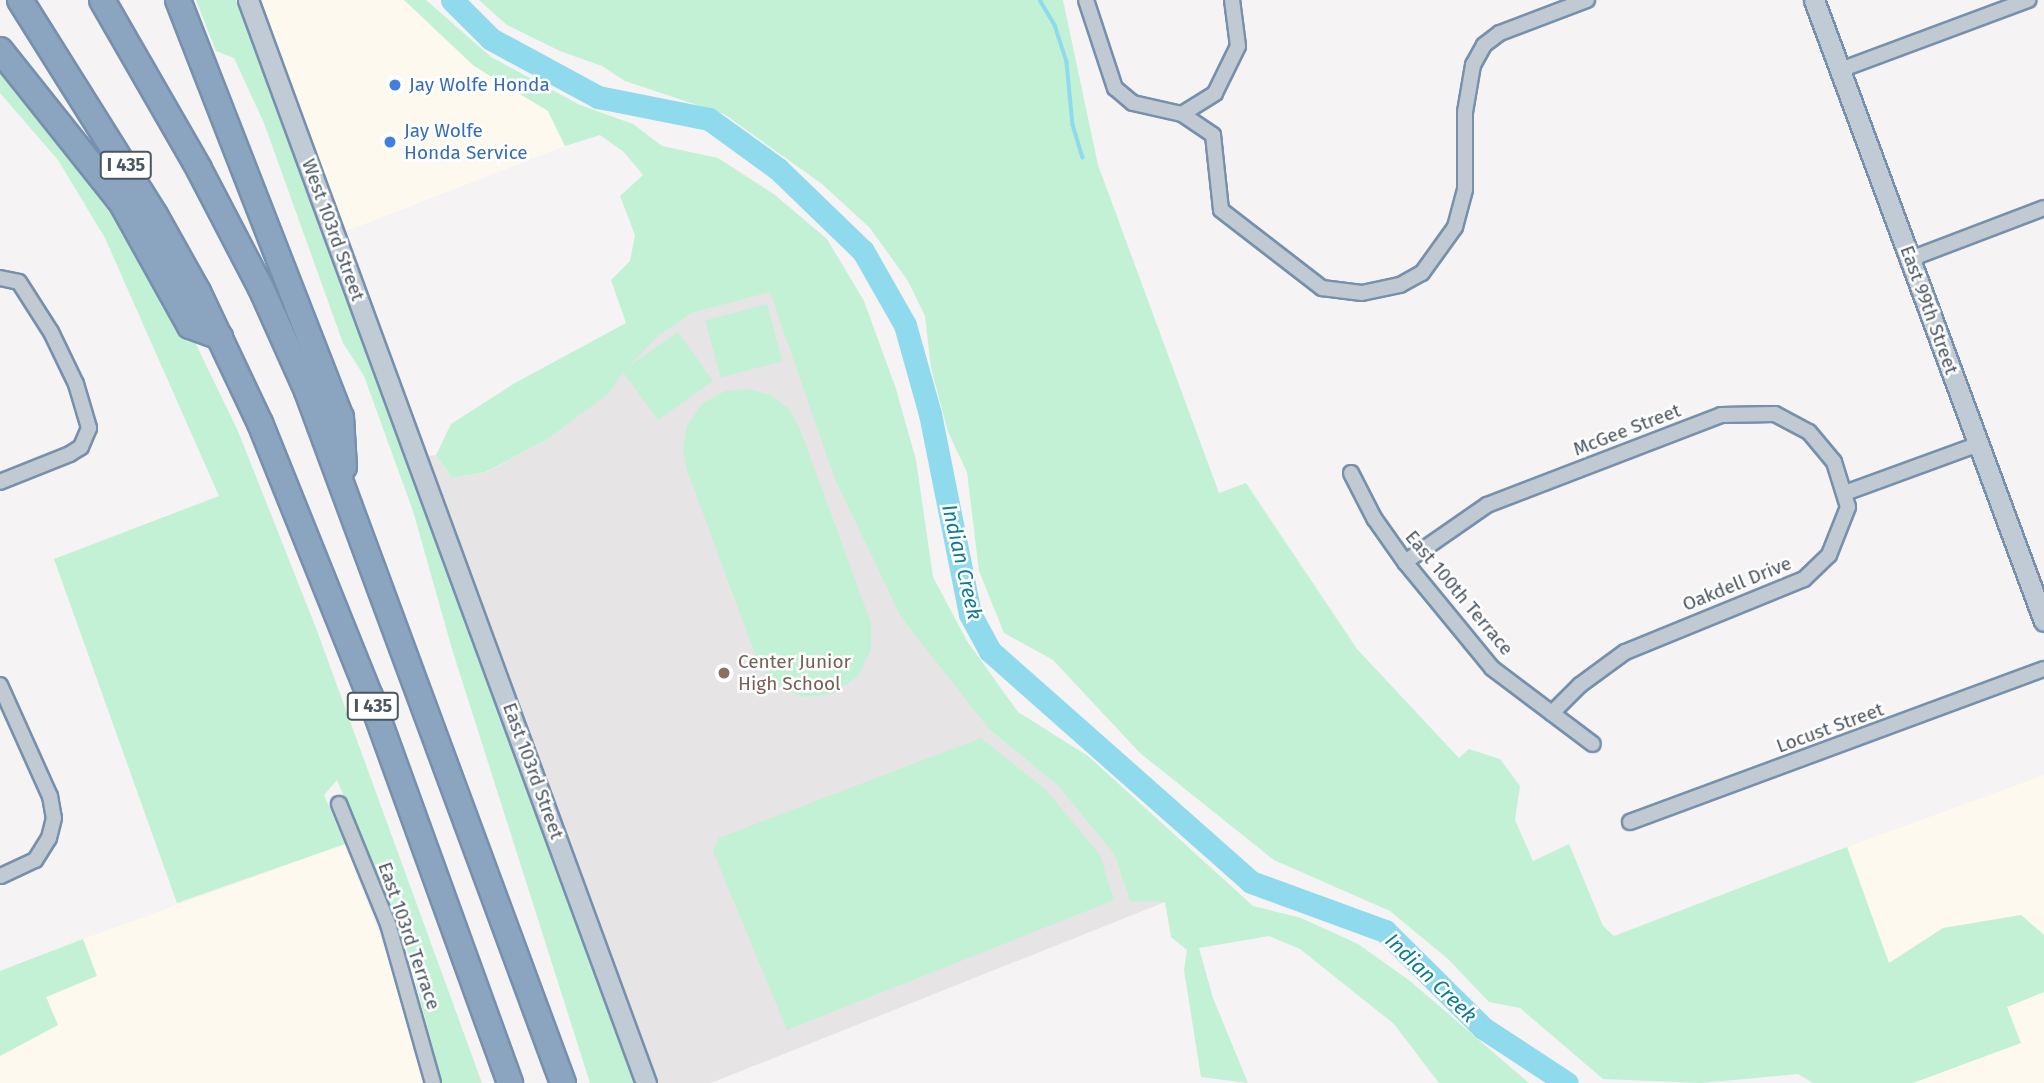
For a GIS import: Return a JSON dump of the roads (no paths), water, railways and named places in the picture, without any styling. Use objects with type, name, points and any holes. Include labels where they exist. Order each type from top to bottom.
[{"type":"highway","name":"I 435","points":[[20,0],[123,161],[220,337],[299,511],[510,1083]]},
{"type":"highway","name":"I 435","points":[[102,0],[261,288],[346,492],[563,1083]]},
{"type":"highway","points":[[178,0],[341,417],[346,492]]},
{"type":"highway","points":[[0,50],[121,202],[190,327],[220,337]]},
{"type":"street","name":"West 103rd Street","points":[[248,0],[418,460]]},
{"type":"street","points":[[1086,0],[1115,88],[1132,103],[1182,114],[1213,135],[1221,209],[1322,288],[1362,293],[1400,285],[1422,274],[1455,228],[1465,189],[1467,100],[1473,65],[1483,45],[1500,33],[1587,0]]},
{"type":"street","points":[[1182,114],[1215,93],[1238,46],[1232,0]]},
{"type":"street","name":"East 99th Street","points":[[1814,0],[2044,621]]},
{"type":"street","points":[[1840,70],[2028,0]]},
{"type":"street","points":[[1910,259],[2044,208]]},
{"type":"street","points":[[0,482],[81,446],[89,428],[76,384],[51,332],[19,282],[5,278]]},
{"type":"street","name":"McGee Street","points":[[1405,562],[1487,505],[1738,411],[1775,414],[1809,432],[1834,462],[1844,493]]},
{"type":"street","points":[[1844,493],[1979,444]]},
{"type":"street","name":"East 103rd Street","points":[[418,460],[646,1083]]},
{"type":"street","name":"East 100th Terrace","points":[[1350,474],[1374,518],[1405,562],[1492,668],[1593,744]]},
{"type":"street","name":"Oakdell Drive","points":[[1552,713],[1580,685],[1625,652],[1812,573],[1842,532],[1848,507],[1844,493]]},
{"type":"street","name":"Locust Street","points":[[1630,822],[2044,669]]},
{"type":"street","points":[[0,685],[50,796],[54,818],[44,847],[35,860],[0,876]]},
{"type":"street","name":"East 103rd Terrace","points":[[339,804],[388,924],[433,1083]]},
{"type":"waterway","name":"Indian Creek","points":[[452,0],[491,39],[598,97],[709,119],[778,169],[863,251],[905,325],[930,414],[970,614],[990,651],[1251,882],[1385,931],[1483,1028],[1567,1083]]},
{"type":"waterway","points":[[1040,0],[1055,25],[1067,63],[1073,125],[1083,157]]},
{"type":"place","name":"Jay Wolfe Honda","points":[[395,85]]},
{"type":"place","name":"Jay Wolfe Honda Service","points":[[390,142]]},
{"type":"place","name":"Center Junior High School","points":[[724,673]]}]
